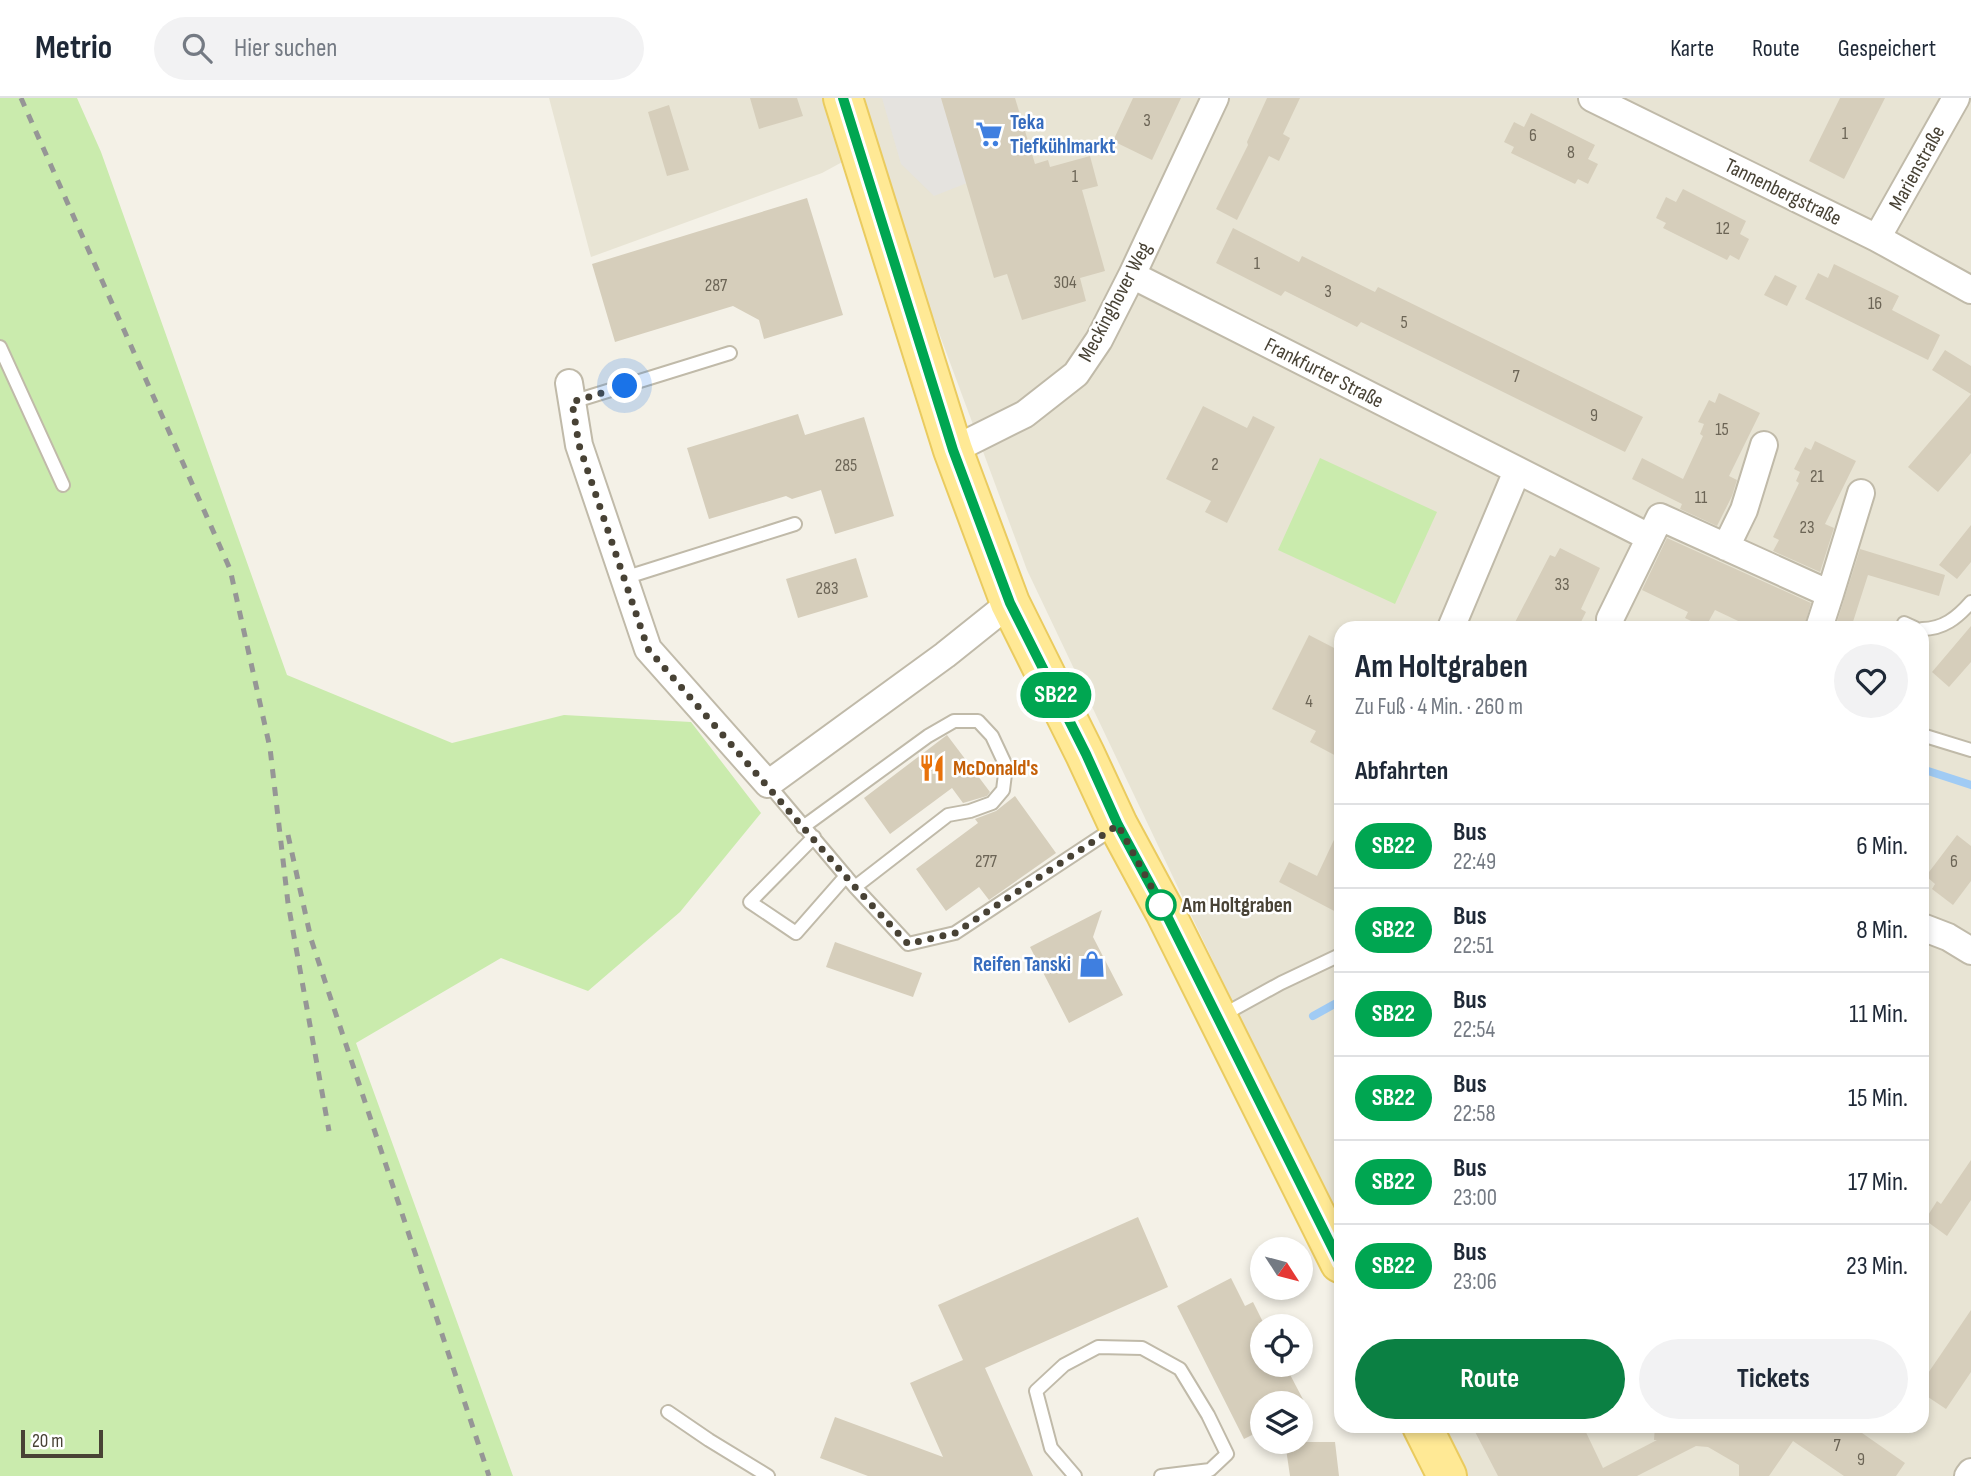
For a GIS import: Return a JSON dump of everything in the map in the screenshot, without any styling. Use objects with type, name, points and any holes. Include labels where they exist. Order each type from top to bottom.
[{"type":"main road","points":[[843,98],[953,450],[1010,603],[1086,754],[1118,825],[1218,1017],[1334,1251]]},
{"type":"main road","points":[[1426,1433],[1447,1476]]},
{"type":"street","name":"Meckinghover Weg","points":[[953,450],[1026,414],[1076,374],[1099,340],[1132,275],[1215,98]]},
{"type":"street","name":"Tannenbergstraße","points":[[1592,98],[1877,238],[1971,290]]},
{"type":"street","name":"Marienstraße","points":[[1877,238],[1956,98]]},
{"type":"street","name":"Frankfurter Straße","points":[[1132,275],[1649,537]]},
{"type":"street","points":[[570,393],[579,445],[648,649],[768,784],[1010,603]]},
{"type":"street","points":[[1726,547],[1744,510],[1764,445]]},
{"type":"street","points":[[1454,621],[1517,471]]},
{"type":"street","points":[[1821,621],[1861,493]]},
{"type":"street","points":[[1610,619],[1660,517],[1830,594]]},
{"type":"street","points":[[1929,930],[1971,951]]},
{"type":"lane","points":[[0,347],[63,485]]},
{"type":"lane","points":[[570,393],[730,353]]},
{"type":"lane","points":[[624,579],[795,524]]},
{"type":"lane","points":[[1929,629],[1953,620],[1971,602]]},
{"type":"lane","points":[[803,827],[954,720],[978,722],[992,736],[1006,766],[1003,790],[992,803],[971,811],[948,815],[855,887]]},
{"type":"lane","points":[[1929,737],[1971,750]]},
{"type":"lane","points":[[768,784],[855,887],[908,944],[955,933],[1118,825]]},
{"type":"lane","points":[[814,837],[750,902],[796,933],[846,876]]},
{"type":"lane","points":[[1218,1017],[1280,983],[1334,958]]},
{"type":"lane","points":[[1075,1476],[1051,1448],[1036,1391],[1064,1365],[1098,1346],[1142,1349],[1180,1369],[1208,1415],[1227,1454],[1210,1470],[1161,1476]]},
{"type":"lane","points":[[668,1412],[768,1476]]},
{"type":"shaded area","points":[[549,98],[1971,98],[1971,1476],[1459,1476],[1438,1433],[1929,1433],[1929,621],[1334,621],[1334,1215],[1027,570],[870,147],[822,173],[591,257]]},
{"type":"shaded area","points":[[882,98],[941,98],[967,183],[934,196],[901,164]]},
{"type":"green space","points":[[0,98],[77,98],[101,152],[287,675],[452,743],[564,715],[691,722],[761,813],[680,912],[588,991],[501,958],[356,1043],[513,1476],[0,1476]]},
{"type":"green space","points":[[1320,458],[1437,512],[1395,604],[1278,550]]},
{"type":"building","points":[[750,98],[797,98],[803,116],[759,129]]},
{"type":"building","points":[[941,98],[1015,98],[1035,164],[1048,160],[1050,167],[1090,156],[1098,186],[1082,190],[1105,271],[1080,278],[1086,301],[1022,320],[1007,274],[994,278]]},
{"type":"building","points":[[1133,98],[1181,98],[1152,160],[1113,141]]},
{"type":"building","points":[[1267,98],[1300,98],[1283,134],[1290,138],[1279,161],[1269,156],[1237,220],[1216,209],[1248,145]]},
{"type":"building","points":[[1840,98],[1885,98],[1844,179],[1809,161]]},
{"type":"building","points":[[669,105],[689,170],[667,176],[648,112]]},
{"type":"building","points":[[1531,113],[1595,145],[1588,159],[1598,164],[1588,184],[1578,179],[1575,184],[1511,153],[1514,147],[1504,142],[1514,122],[1524,127]]},
{"type":"building","points":[[1683,189],[1746,221],[1740,234],[1749,239],[1739,260],[1730,255],[1727,260],[1663,228],[1666,223],[1656,218],[1666,197],[1676,202]]},
{"type":"building","points":[[807,198],[843,315],[764,339],[759,320],[733,306],[615,342],[592,264]]},
{"type":"building","points":[[1233,228],[1299,262],[1302,256],[1375,292],[1378,287],[1643,417],[1625,452],[1361,322],[1357,327],[1285,291],[1281,296],[1216,263]]},
{"type":"building","points":[[1834,264],[1899,296],[1892,310],[1940,335],[1928,360],[1805,299],[1818,273],[1828,278]]},
{"type":"building","points":[[1775,275],[1797,286],[1787,306],[1764,295]]},
{"type":"building","points":[[1945,350],[1971,366],[1971,394],[1932,370]]},
{"type":"building","points":[[1719,393],[1760,413],[1729,476],[1737,480],[1717,526],[1680,509],[1682,504],[1632,479],[1642,458],[1683,479],[1703,436],[1700,434],[1704,424],[1698,422],[1709,400],[1715,403]]},
{"type":"building","points":[[1971,394],[1971,453],[1938,492],[1908,467]]},
{"type":"building","points":[[1203,406],[1247,428],[1253,416],[1275,427],[1227,523],[1205,512],[1211,501],[1166,479]]},
{"type":"building","points":[[798,414],[805,435],[864,417],[894,516],[835,534],[821,490],[792,499],[786,496],[709,519],[687,448]]},
{"type":"building","points":[[1815,441],[1856,461],[1825,524],[1834,528],[1820,572],[1773,551],[1779,540],[1773,537],[1799,483],[1796,481],[1800,472],[1794,469],[1805,447],[1811,450]]},
{"type":"building","points":[[1971,525],[1971,562],[1957,579],[1939,565]]},
{"type":"building","points":[[1667,538],[1811,603],[1806,621],[1738,621],[1715,610],[1709,621],[1691,621],[1685,618],[1688,612],[1642,590]]},
{"type":"building","points":[[1560,548],[1600,568],[1581,609],[1586,612],[1582,621],[1516,621],[1550,555],[1555,557]]},
{"type":"building","points":[[1860,549],[1945,575],[1939,596],[1868,575],[1853,621],[1837,621]]},
{"type":"building","points":[[856,558],[868,597],[798,618],[786,579]]},
{"type":"building","points":[[1971,626],[1971,662],[1949,687],[1932,672]]},
{"type":"building","points":[[1309,635],[1334,648],[1334,755],[1310,742],[1316,731],[1272,709]]},
{"type":"building","points":[[947,735],[990,792],[987,796],[963,803],[952,788],[890,834],[864,798]]},
{"type":"building","points":[[1015,796],[1056,853],[989,900],[979,887],[946,911],[916,869],[978,823],[975,819],[996,811]]},
{"type":"building","points":[[1957,835],[1971,846],[1971,881],[1953,905],[1932,889],[1935,884],[1929,879],[1929,872]]},
{"type":"building","points":[[1334,840],[1334,911],[1279,882],[1289,862],[1317,876]]},
{"type":"building","points":[[1102,910],[1093,937],[1123,995],[1069,1023],[1030,947]]},
{"type":"building","points":[[835,942],[922,973],[913,997],[826,967]]},
{"type":"building","points":[[1971,1160],[1971,1200],[1947,1236],[1929,1223],[1929,1214],[1937,1201],[1941,1204]]},
{"type":"building","points":[[1138,1217],[1168,1287],[985,1368],[1033,1476],[868,1476],[820,1458],[835,1417],[943,1457],[910,1383],[963,1360],[938,1305]]},
{"type":"building","points":[[1231,1278],[1245,1306],[1253,1302],[1259,1314],[1250,1314],[1250,1377],[1291,1377],[1299,1391],[1250,1391],[1250,1436],[1244,1439],[1177,1306]]},
{"type":"building","points":[[1971,1310],[1971,1372],[1946,1409],[1929,1398],[1929,1372]]},
{"type":"building","points":[[1476,1433],[1586,1433],[1603,1468],[1657,1440],[1654,1440],[1654,1433],[1862,1433],[1905,1463],[1896,1476],[1844,1476],[1793,1441],[1769,1476],[1739,1476],[1739,1465],[1708,1447],[1696,1446],[1637,1476],[1498,1476]]},
{"type":"building","points":[[1313,1442],[1335,1442],[1339,1476],[1290,1476],[1287,1454],[1313,1454]]},
{"type":"waterway","points":[[1929,771],[1971,785]]},
{"type":"waterway","points":[[1313,1016],[1334,1004]]},
{"type":"railway","points":[[21,98],[230,569],[270,748],[288,903],[329,1131]]},
{"type":"railway","points":[[288,835],[311,939],[489,1476]]},
{"type":"bus line","name":"SB22","points":[[843,98],[953,450],[1010,603],[1086,754],[1118,825],[1165,912],[1334,1251]]},
{"type":"place","name":"Teka Tiefkühlmarkt","points":[[989,134]]},
{"type":"place","name":"McDonald's","points":[[932,768]]},
{"type":"place","name":"Am Holtgraben","points":[[1161,905]]},
{"type":"place","name":"Reifen Tanski","points":[[1092,964]]},
{"type":"route","points":[[625,386],[572,402],[579,445],[648,649],[908,944],[955,933],[1118,825],[1165,912],[1161,905]]}]
